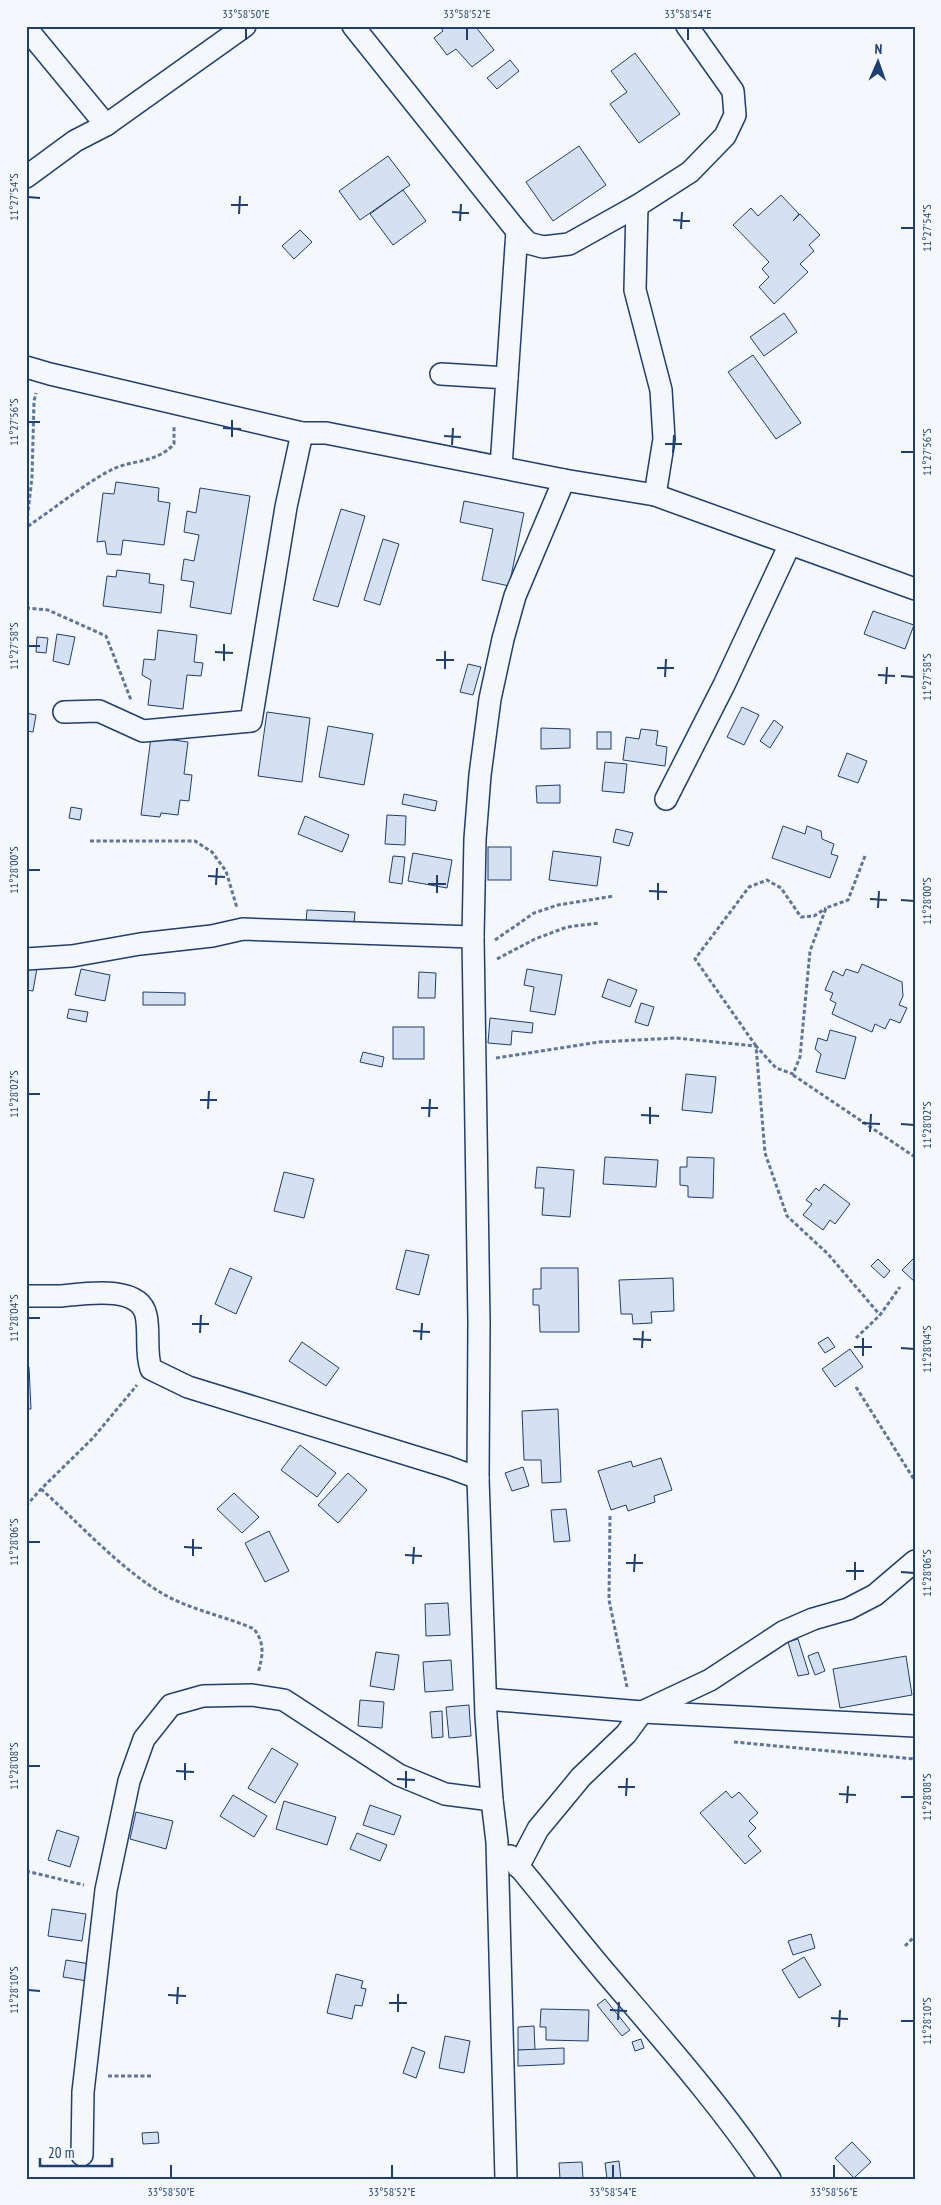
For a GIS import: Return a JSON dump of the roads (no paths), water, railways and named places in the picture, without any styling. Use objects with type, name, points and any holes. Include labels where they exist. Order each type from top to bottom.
[{"type":"street","points":[[26,177],[76,142],[106,125],[245,26]]},
{"type":"street","points":[[353,26],[517,231],[528,243],[543,246],[569,244],[637,206],[690,172],[724,136],[735,115],[733,91],[687,26]]},
{"type":"street","points":[[26,28],[106,125]]},
{"type":"street","points":[[637,206],[635,290],[661,390],[664,439],[655,495]]},
{"type":"street","points":[[500,467],[517,231]]},
{"type":"street","points":[[26,367],[302,432],[326,433],[564,480],[655,495],[915,589]]},
{"type":"street","points":[[440,374],[507,378]]},
{"type":"street","points":[[64,712],[98,711],[143,731],[251,721],[286,507],[302,432]]},
{"type":"street","points":[[506,2179],[498,1842],[492,1800],[486,1699],[478,1478],[479,1322],[474,954],[475,839],[480,775],[490,699],[503,639],[515,596],[564,480]]},
{"type":"street","points":[[666,799],[724,685],[790,544]]},
{"type":"street","points":[[26,959],[72,956],[243,929],[474,954]]},
{"type":"street","points":[[26,1296],[61,1296],[97,1291],[119,1294],[138,1303],[146,1314],[148,1359],[151,1369],[188,1387],[448,1467],[478,1478]]},
{"type":"street","points":[[518,1867],[538,1829],[581,1777],[626,1734],[642,1712],[710,1680],[783,1632],[813,1619],[848,1609],[875,1595],[915,1561]]},
{"type":"street","points":[[82,2155],[85,2076],[106,1890],[129,1781],[144,1739],[171,1705],[203,1696],[252,1695],[284,1700],[399,1775],[445,1794],[492,1800]]},
{"type":"street","points":[[486,1699],[642,1712],[915,1726]]},
{"type":"street","points":[[498,1842],[603,1970],[682,2061],[725,2115],[770,2179]]}]
